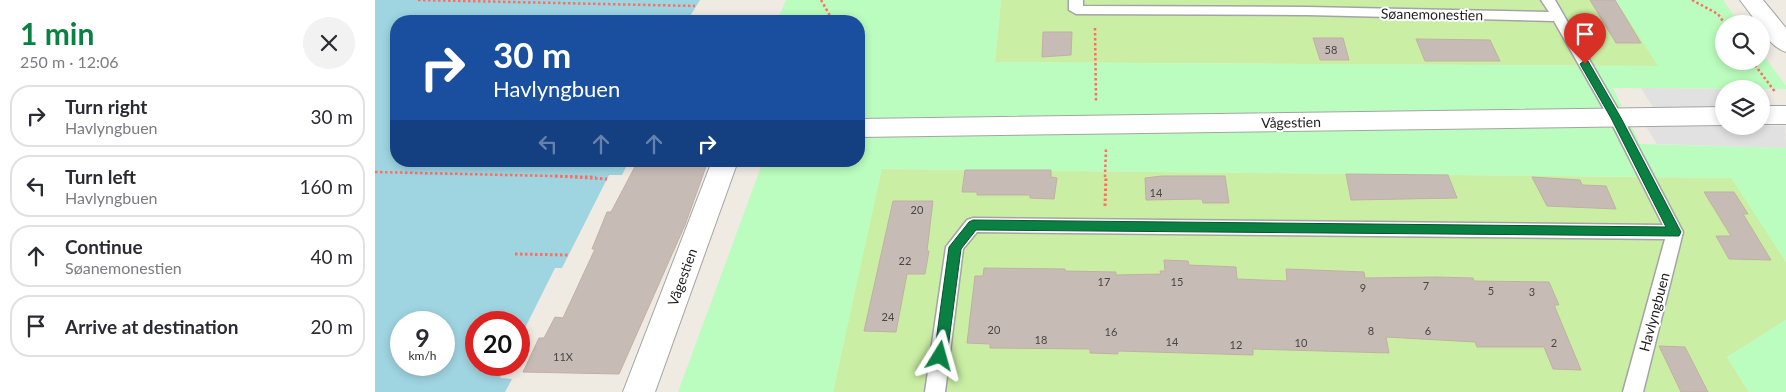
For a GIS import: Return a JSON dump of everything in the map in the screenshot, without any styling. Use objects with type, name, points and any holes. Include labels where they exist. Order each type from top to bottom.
[{"type":"street","points":[[1751,0],[1786,44]]},
{"type":"street","points":[[1770,112],[1783,107]]},
{"type":"street","name":"Vågestien","points":[[865,128],[1715,116]]},
{"type":"street","name":"Vågestien","points":[[639,392],[723,167]]},
{"type":"lane","name":"Søanemonestien","points":[[1076,0],[1076,10],[1306,6],[1558,17]]},
{"type":"lane","points":[[935,392],[955,247],[973,225],[1675,232],[1616,118],[1548,0]]},
{"type":"lane","name":"Havlyngbuen","points":[[1633,392],[1675,232]]},
{"type":"path","points":[[418,0],[695,6]]},
{"type":"path","points":[[821,0],[830,15]]},
{"type":"path","points":[[1692,0],[1719,15]]},
{"type":"path","points":[[1095,10],[1104,226]]},
{"type":"path","points":[[1759,70],[1783,107]]},
{"type":"path","points":[[375,172],[593,177],[607,179]]},
{"type":"path","points":[[515,254],[568,255]]},
{"type":"green space","points":[[786,0],[1001,0],[995,62],[1658,66],[1616,0],[1723,0],[1734,15],[1715,15],[1715,70],[1770,70],[1770,64],[1786,86],[1786,89],[1770,89],[1770,80],[1715,80],[1715,89],[1613,88],[1640,144],[1786,148],[1786,262],[1731,178],[882,169],[833,392],[678,392],[761,167],[865,167],[865,15],[780,15]]},
{"type":"green space","points":[[1001,0],[1616,0],[1659,66],[995,62]]},
{"type":"green space","points":[[881,169],[1732,178],[1786,262],[1786,320],[1727,357],[1749,392],[833,392]]},
{"type":"green space","points":[[1786,320],[1786,392],[1749,392],[1727,357]]},
{"type":"shaded area","points":[[1641,88],[1715,89],[1715,107],[1653,107]]},
{"type":"shaded area","points":[[1645,125],[1715,126],[1715,135],[1770,135],[1770,126],[1785,126],[1786,148],[1657,144]]},
{"type":"water","points":[[375,0],[700,0],[691,15],[390,15],[390,167],[626,167],[622,175],[609,175],[562,268],[555,268],[530,318],[530,311],[465,311],[465,376],[501,376],[500,378],[512,379],[505,392],[375,392]]},
{"type":"building","points":[[1590,0],[1615,0],[1641,43],[1616,43]]},
{"type":"building","points":[[1043,32],[1072,32],[1071,55],[1042,57]]},
{"type":"building","points":[[1313,38],[1343,38],[1349,60],[1320,60]]},
{"type":"building","points":[[1416,39],[1490,40],[1500,61],[1425,61]]},
{"type":"building","points":[[635,167],[706,167],[685,225],[619,374],[530,372],[530,357],[539,338],[544,338],[555,317],[563,318],[595,249],[592,249],[607,212],[611,212]]},
{"type":"building","points":[[965,170],[1051,170],[1051,177],[1057,178],[1054,199],[1030,198],[1030,195],[977,195],[977,192],[962,192]]},
{"type":"building","points":[[1346,174],[1448,175],[1457,198],[1351,200]]},
{"type":"building","points":[[1162,176],[1225,176],[1229,203],[1203,203],[1202,199],[1146,200],[1145,178]]},
{"type":"building","points":[[1532,177],[1580,180],[1582,185],[1606,186],[1616,209],[1547,206]]},
{"type":"building","points":[[1704,192],[1734,192],[1748,214],[1743,214],[1771,260],[1729,259],[1716,236],[1731,236]]},
{"type":"building","points":[[893,201],[933,201],[925,274],[907,274],[896,332],[864,331]]},
{"type":"building","points":[[1164,260],[1188,261],[1189,265],[1236,267],[1237,279],[1287,281],[1286,269],[1364,272],[1365,278],[1436,277],[1473,278],[1474,281],[1549,282],[1559,305],[1554,305],[1581,370],[1553,369],[1544,347],[1477,347],[1475,342],[1386,337],[1389,353],[1253,349],[1253,355],[1118,351],[1118,354],[1090,353],[1090,349],[990,348],[990,344],[967,343],[975,276],[983,276],[984,268],[1065,269],[1065,271],[1116,272],[1116,275],[1161,274],[1160,271],[1165,271]]},
{"type":"building","points":[[1659,346],[1685,347],[1708,392],[1681,392]]},
{"type":"route","points":[[940,356],[955,247],[973,225],[1675,232],[1616,118],[1585,64]]}]
